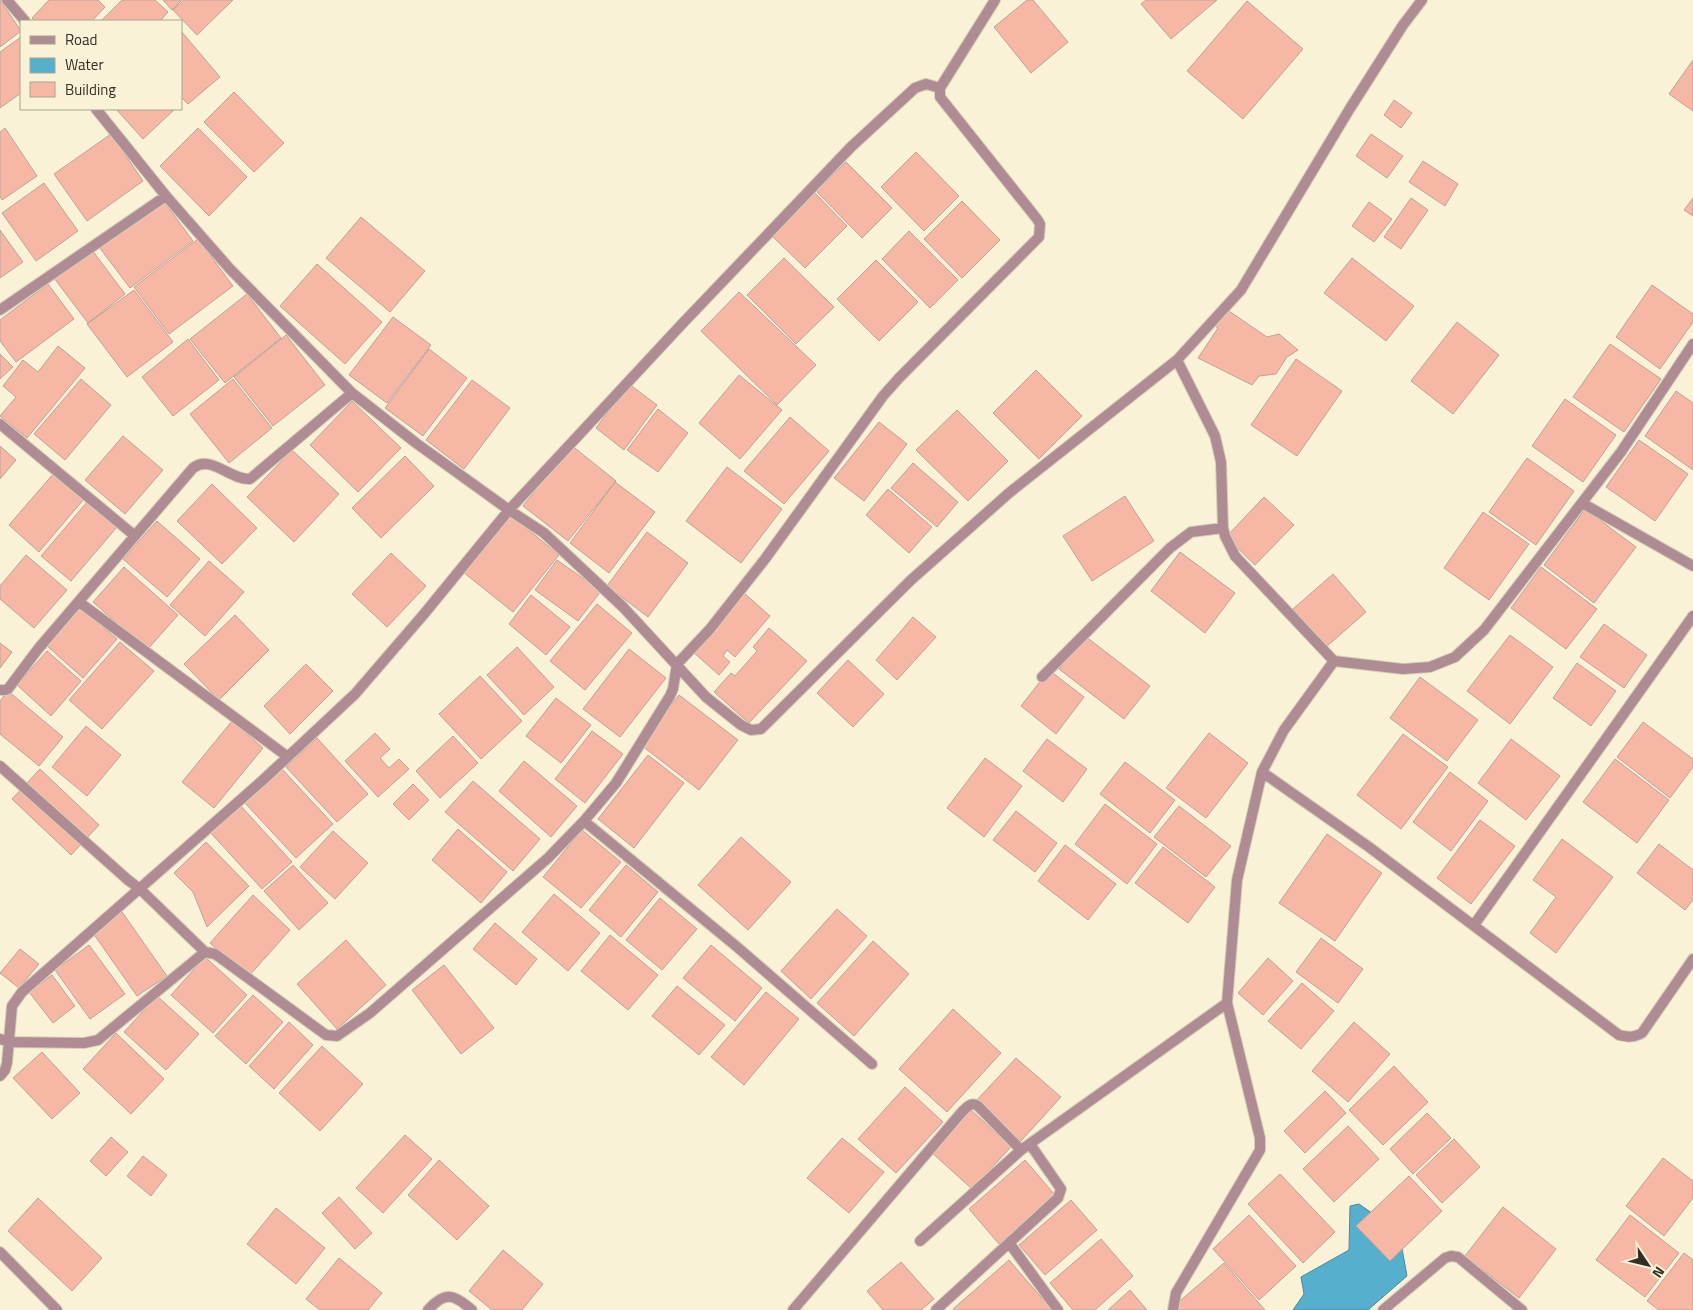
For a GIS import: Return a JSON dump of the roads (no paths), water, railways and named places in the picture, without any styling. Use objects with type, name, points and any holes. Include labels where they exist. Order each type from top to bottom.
[{"type":"street","points":[[7,0],[24,20]]},
{"type":"street","points":[[0,766],[140,889],[206,952],[215,954],[326,1035],[337,1036],[370,1013],[526,878],[584,821],[616,782],[670,696],[677,664],[710,628],[765,559],[883,396],[1039,237],[1040,224],[1037,219],[940,97],[940,88],[995,0]]},
{"type":"street","points":[[97,110],[166,196],[230,269],[352,393],[416,443],[544,533],[623,607],[706,697],[741,725],[751,730],[761,729],[918,574],[1009,493],[1177,360],[1241,290],[1349,110],[1403,25],[1422,0]]},
{"type":"street","points":[[0,1076],[7,1066],[5,1041],[12,1006],[22,992],[288,757],[355,694],[424,614],[509,510],[682,324],[851,147],[915,88],[926,84],[940,88]]},
{"type":"street","points":[[0,310],[166,196]]},
{"type":"street","points":[[1177,360],[1215,436],[1221,462],[1223,528],[1235,556],[1334,661],[1403,669],[1430,667],[1455,657],[1484,630],[1621,452],[1693,344]]},
{"type":"street","points":[[0,690],[8,689],[38,650],[193,468],[198,464],[210,464],[239,478],[250,479],[352,393]]},
{"type":"street","points":[[0,424],[134,536]]},
{"type":"street","points":[[1582,503],[1693,566]]},
{"type":"street","points":[[1042,677],[1170,548],[1192,532],[1223,528]]},
{"type":"street","points":[[79,602],[288,757]]},
{"type":"street","points":[[1474,925],[1693,616]]},
{"type":"street","points":[[1173,1310],[1176,1293],[1260,1150],[1260,1138],[1227,1003],[1237,880],[1262,772],[1284,730],[1334,661]]},
{"type":"street","points":[[1262,772],[1368,846],[1619,1035],[1635,1037],[1642,1033],[1693,958]]},
{"type":"street","points":[[584,821],[736,946],[872,1064]]},
{"type":"street","points":[[5,1041],[84,1043],[98,1040],[206,952]]},
{"type":"street","points":[[920,1241],[1021,1150],[1227,1003]]},
{"type":"street","points":[[793,1310],[954,1120],[970,1104],[978,1106],[1021,1150]]},
{"type":"street","points":[[936,1310],[1053,1204],[1060,1193],[1061,1189],[1030,1144]]},
{"type":"street","points":[[1010,1244],[1058,1310]]},
{"type":"street","points":[[0,1252],[57,1310]]},
{"type":"street","points":[[1384,1310],[1445,1258],[1452,1256],[1458,1258],[1522,1310]]},
{"type":"street","points":[[428,1310],[436,1301],[446,1296],[462,1302],[472,1310]]},
{"type":"water","points":[[1359,1204],[1399,1232],[1407,1276],[1368,1310],[1293,1310],[1304,1294],[1301,1277],[1349,1250],[1350,1206]]}]
